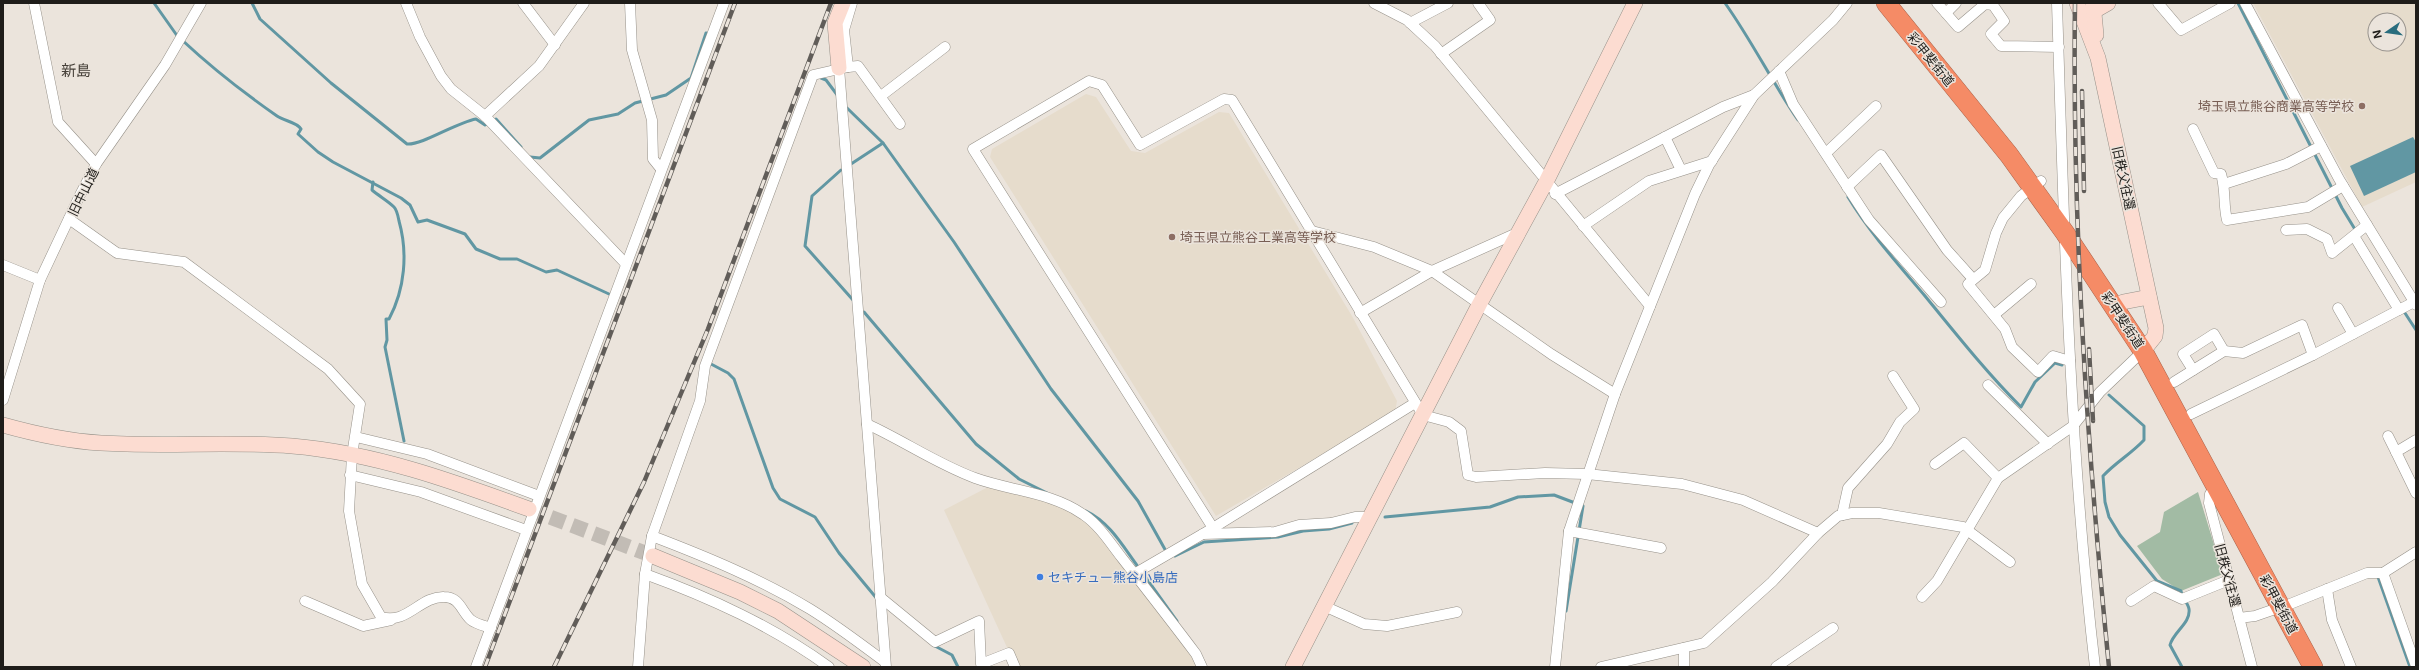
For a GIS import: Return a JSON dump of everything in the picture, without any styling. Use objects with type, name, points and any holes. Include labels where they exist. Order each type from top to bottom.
[{"type":"highway","name":"彩甲斐街道","points":[[1886,3],[2010,156],[2064,212],[2123,302],[2217,485],[2285,605],[2324,667]]},
{"type":"highway","name":"彩甲斐街道","points":[[1899,3],[2037,184],[2065,233],[2174,382],[2285,605],[2313,667]]},
{"type":"street","points":[[34,3],[58,122],[96,164]]},
{"type":"street","name":"旧中山道","points":[[3,400],[40,280],[96,164],[165,65],[201,3]]},
{"type":"street","points":[[406,3],[420,37],[441,76],[451,89],[488,119],[626,264]]},
{"type":"street","points":[[523,3],[555,45]]},
{"type":"street","points":[[488,119],[539,66],[584,3]]},
{"type":"street","points":[[630,3],[632,50],[648,100],[652,120],[653,159],[661,169]]},
{"type":"street","points":[[476,667],[724,3]]},
{"type":"street","points":[[843,3],[835,23],[844,67]]},
{"type":"street","points":[[852,3],[844,30],[844,67],[867,424],[885,665]]},
{"type":"street","points":[[1374,3],[1410,23],[1441,54],[1555,194],[1650,306]]},
{"type":"street","points":[[1410,23],[1448,3]]},
{"type":"street","points":[[1441,54],[1490,20],[1478,3]]},
{"type":"street","points":[[1293,667],[1370,517],[1419,409],[1546,182],[1635,3]]},
{"type":"street","points":[[1555,667],[1571,531],[1576,510],[1615,394],[1695,194],[1712,161],[1754,95],[1833,20],[1846,3]]},
{"type":"street","points":[[1937,3],[1958,27],[1985,4],[1993,5],[2004,21],[1991,34],[2001,46],[2059,47]]},
{"type":"street","points":[[1946,13],[1956,3]]},
{"type":"street","points":[[2058,3],[2064,212],[2073,426],[2086,593],[2095,667]]},
{"type":"street","name":"旧秩父往還","points":[[2077,3],[2098,58],[2156,328],[2155,336],[2147,347]]},
{"type":"street","points":[[2098,58],[2093,7],[2108,3]]},
{"type":"street","points":[[2158,3],[2181,30],[2230,3]]},
{"type":"street","points":[[2191,414],[2313,355],[2415,303],[2343,186],[2245,3]]},
{"type":"street","points":[[881,96],[945,47]]},
{"type":"street","points":[[638,667],[645,574],[652,536],[700,401],[705,366],[813,75],[844,67],[858,66],[900,124]]},
{"type":"street","points":[[1777,72],[1793,104],[1868,220],[1941,302]]},
{"type":"street","points":[[1212,528],[973,149],[1089,81],[1102,85],[1140,145],[1224,99],[1232,100],[1419,409],[1450,422],[1461,431],[1468,475],[1476,477],[1545,473],[1587,474],[1682,484],[1743,500],[1818,533]]},
{"type":"street","points":[[1555,194],[1723,107],[1754,95]]},
{"type":"street","points":[[1826,153],[1876,106]]},
{"type":"street","points":[[2193,130],[2214,173],[2221,174],[2224,184],[2224,206],[2227,220],[2308,207],[2343,186]]},
{"type":"street","points":[[1665,137],[1681,170]]},
{"type":"street","points":[[2224,184],[2286,164],[2321,146]]},
{"type":"street","points":[[1847,187],[1881,155],[1947,250],[1973,279]]},
{"type":"street","points":[[1583,226],[1649,181],[1712,161]]},
{"type":"street","points":[[2037,184],[2021,196],[2003,218],[1996,233],[1985,270],[1968,284],[2005,329],[2012,348],[2038,372],[2053,356],[2070,361]]},
{"type":"street","points":[[69,219],[117,253],[184,262],[328,369],[360,404],[352,455],[349,511],[362,584],[381,617],[391,620]]},
{"type":"street","points":[[2286,230],[2307,229],[2327,239],[2332,253],[2367,225]]},
{"type":"street","points":[[1312,231],[1374,247],[1432,271],[1615,394]]},
{"type":"street","points":[[1360,313],[1432,271],[1519,232]]},
{"type":"street","points":[[2354,236],[2399,310]]},
{"type":"street","points":[[3,264],[40,280]]},
{"type":"street","points":[[1994,315],[2031,284]]},
{"type":"street","points":[[2123,302],[2149,297]]},
{"type":"street","points":[[2338,308],[2353,334]]},
{"type":"street","points":[[2174,382],[2224,351],[2242,353],[2302,325],[2313,355]]},
{"type":"street","points":[[2193,370],[2183,354],[2214,334],[2224,351]]},
{"type":"street","points":[[1922,597],[1937,581],[1998,478],[2073,426],[2100,392],[2147,347]]},
{"type":"street","points":[[1842,515],[1848,488],[1887,444],[1900,422],[1914,409],[1893,376]]},
{"type":"street","points":[[1988,385],[2048,444]]},
{"type":"street","points":[[1135,574],[1419,409]]},
{"type":"street","points":[[867,424],[907,443],[933,460],[992,484],[1030,491],[1068,506],[1085,515],[1103,534],[1135,574],[1196,654],[1202,667]]},
{"type":"street","points":[[3,425],[60,438],[101,443],[228,443],[292,446],[352,455],[448,479],[529,509]]},
{"type":"street","points":[[2388,436],[2416,493]]},
{"type":"street","points":[[356,437],[427,454],[539,496]]},
{"type":"street","points":[[2396,452],[2416,440]]},
{"type":"street","points":[[1935,464],[1964,443],[1998,478]]},
{"type":"street","points":[[350,475],[421,492],[526,530]]},
{"type":"street","name":"旧秩父往還","points":[[2217,485],[2210,494],[2209,503],[2252,667]]},
{"type":"street","points":[[1601,667],[1642,663],[1684,648],[1704,643],[1772,582],[1818,533],[1838,516],[1880,512],[1963,527],[2010,562]]},
{"type":"street","points":[[1203,534],[1275,532],[1299,525],[1331,523],[1355,517],[1370,517]]},
{"type":"street","points":[[1571,531],[1661,548]]},
{"type":"street","points":[[652,536],[727,566],[783,594],[838,627],[885,665]]},
{"type":"street","points":[[2239,618],[2255,616],[2367,573],[2383,573],[2416,552]]},
{"type":"street","points":[[653,556],[740,592],[778,611],[863,667]]},
{"type":"street","points":[[2383,573],[2416,666]]},
{"type":"street","points":[[645,574],[702,594],[771,629],[829,667]]},
{"type":"street","points":[[2131,601],[2154,586],[2174,596],[2188,598],[2229,580]]},
{"type":"street","points":[[2327,589],[2332,620],[2351,667]]},
{"type":"street","points":[[306,601],[363,626],[391,620],[408,614],[429,600],[444,596],[458,600],[471,620],[491,628]]},
{"type":"street","points":[[880,597],[935,642],[979,621],[981,664],[1009,653],[1015,667]]},
{"type":"street","points":[[1324,606],[1364,624],[1387,626],[1457,612]]},
{"type":"street","points":[[1776,667],[1833,628]]},
{"type":"street","points":[[1684,648],[1684,667]]},
{"type":"shaded area","name":"埼玉県立熊谷商業高等学校","points":[[2253,3],[2416,3],[2416,182],[2362,207]]},
{"type":"shaded area","name":"埼玉県立熊谷工業高等学校","points":[[1086,94],[1096,97],[1131,151],[1145,153],[1219,112],[1229,113],[1352,316],[1397,401],[1395,412],[1216,516],[990,157],[992,149]]},
{"type":"shaded area","points":[[990,486],[1025,492],[1083,517],[1101,535],[1193,654],[1198,667],[1016,667],[944,510]]},
{"type":"green space","points":[[2198,492],[2223,574],[2181,591],[2162,579],[2137,546],[2160,532],[2164,512]]},
{"type":"water","points":[[2413,137],[2416,142],[2416,172],[2364,196],[2350,166]]},
{"type":"waterway","points":[[154,3],[178,37]]},
{"type":"waterway","points":[[252,3],[260,19],[331,83],[407,144],[430,138],[468,121],[476,119],[485,125],[496,119],[521,147]]},
{"type":"waterway","points":[[1725,3],[1798,120]]},
{"type":"waterway","points":[[2238,3],[2342,208],[2356,231]]},
{"type":"waterway","points":[[530,157],[540,158],[589,120],[618,114],[635,103],[666,95],[691,78],[706,33],[709,34]]},
{"type":"waterway","points":[[182,40],[252,98],[277,116],[299,127],[301,129],[298,134],[318,152],[333,162],[401,198],[410,205],[418,222],[427,220],[465,234],[476,249],[500,259],[517,259],[546,272],[557,270],[609,294]]},
{"type":"waterway","points":[[821,78],[826,80],[838,96]]},
{"type":"waterway","points":[[847,108],[883,143],[954,242],[1051,389],[1138,501],[1167,553]]},
{"type":"waterway","points":[[851,164],[883,143]]},
{"type":"waterway","points":[[841,170],[812,196],[805,246],[853,300]]},
{"type":"waterway","points":[[373,182],[372,190],[392,205],[396,210],[402,233],[404,258],[402,283],[399,296],[389,319],[386,319],[387,340],[385,347],[404,441]]},
{"type":"waterway","points":[[1848,197],[1875,236],[1960,339],[2021,407],[2035,382],[2055,363],[2062,365]]},
{"type":"waterway","points":[[2403,310],[2416,330]]},
{"type":"waterway","points":[[864,312],[976,444],[1019,479],[1047,493]]},
{"type":"waterway","points":[[711,364],[728,373],[734,379],[773,488],[780,499],[815,517],[839,553],[878,600]]},
{"type":"waterway","points":[[2109,395],[2144,426],[2144,440],[2103,476],[2105,502],[2109,517],[2120,535],[2157,581],[2181,591],[2189,609],[2189,614],[2185,623],[2170,645],[2182,667]]},
{"type":"waterway","points":[[1385,517],[1490,507],[1518,497],[1554,495],[1583,506],[1566,611]]},
{"type":"waterway","points":[[1086,511],[1095,516],[1109,529],[1139,568]]},
{"type":"waterway","points":[[1175,556],[1204,542],[1278,537],[1303,531],[1329,529],[1352,523]]},
{"type":"waterway","points":[[1142,572],[1177,621]]},
{"type":"waterway","points":[[2380,575],[2378,577],[2410,667]]},
{"type":"waterway","points":[[933,645],[952,655],[958,667]]},
{"type":"tunnel","points":[[529,509],[653,556]]},
{"type":"railway","points":[[485,667],[735,3]]},
{"type":"railway","points":[[554,667],[644,482],[708,329],[831,3]]},
{"type":"railway","points":[[2075,3],[2076,169],[2083,335],[2094,501],[2109,667]]},
{"type":"railway","points":[[2082,91],[2084,191]]},
{"type":"railway","points":[[2089,349],[2093,421]]},
{"type":"place","name":"埼玉県立熊谷商業高等学校","points":[[2362,106]]},
{"type":"place","name":"埼玉県立熊谷工業高等学校","points":[[1172,237]]},
{"type":"place","name":"セキチュー熊谷小島店","points":[[1040,577]]},
{"type":"district","name":"新島","points":[[76,70]]}]
